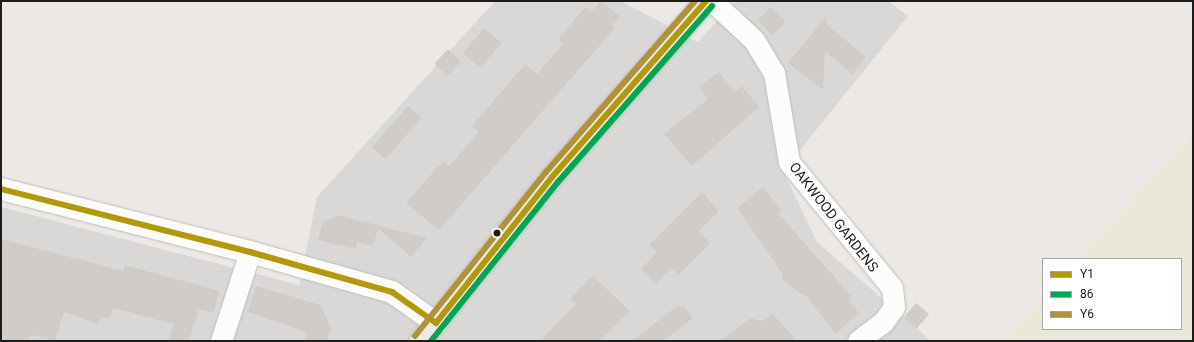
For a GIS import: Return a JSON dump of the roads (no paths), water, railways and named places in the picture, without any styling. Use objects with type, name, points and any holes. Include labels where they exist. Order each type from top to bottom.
[{"type":"main road","points":[[421,341],[552,176],[706,1]]},
{"type":"street","name":"OAKWOOD GARDENS","points":[[712,1],[754,40],[774,73],[789,162],[892,288],[894,307],[883,322],[858,341]]},
{"type":"street","points":[[1,189],[250,252],[392,292],[436,323]]},
{"type":"street","points":[[221,341],[250,252]]}]
